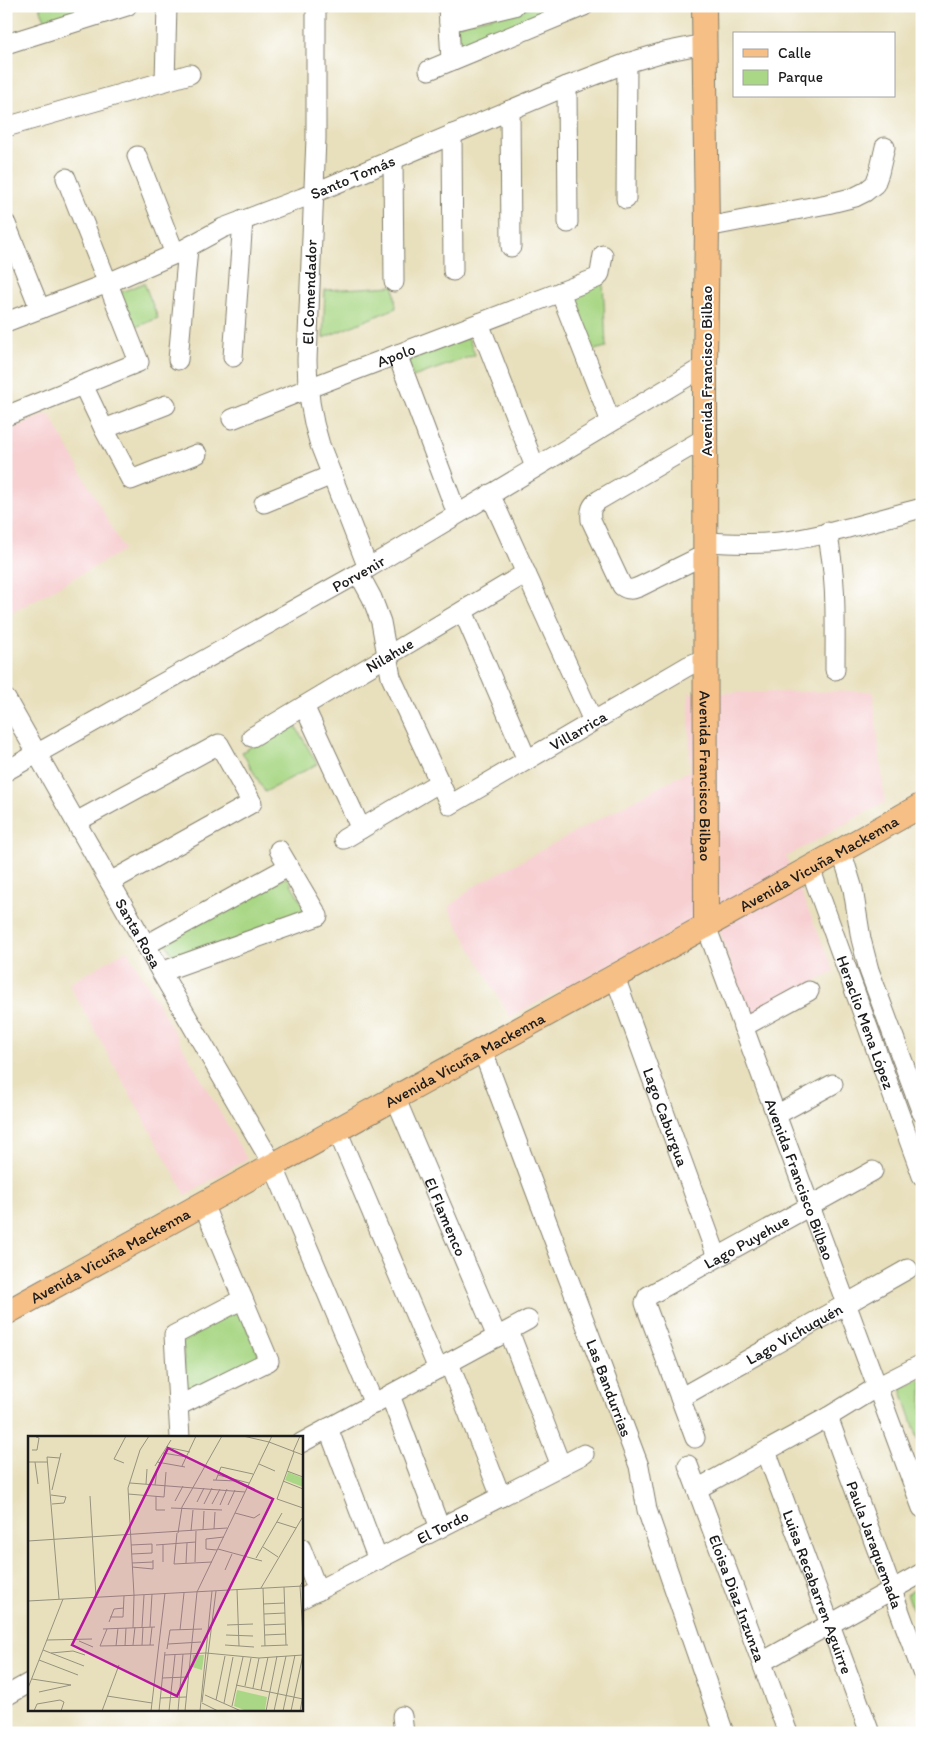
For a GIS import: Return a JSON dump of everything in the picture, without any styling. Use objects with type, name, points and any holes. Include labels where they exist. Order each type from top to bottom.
[{"type":"main road","name":"Avenida Francisco Bilbao","points":[[704,6],[707,227],[705,366],[706,926]]},
{"type":"main road","name":"Avenida Vicuña Mackenna","points":[[7,1312],[922,805]]},
{"type":"street","points":[[6,44],[128,6]]},
{"type":"street","points":[[165,82],[167,6]]},
{"type":"street","name":"El Comendador","points":[[316,6],[316,138],[307,389],[314,427],[332,475],[383,632],[389,669],[394,685],[450,805]]},
{"type":"street","points":[[451,61],[448,14],[514,6]]},
{"type":"street","points":[[429,70],[584,6]]},
{"type":"street","name":"Santo Tomás","points":[[6,322],[108,283],[182,251],[223,228],[313,193],[567,86],[627,63],[672,50],[704,44]]},
{"type":"street","points":[[626,200],[627,63]]},
{"type":"street","points":[[6,127],[190,74]]},
{"type":"street","points":[[567,86],[568,223]]},
{"type":"street","points":[[510,110],[510,247]]},
{"type":"street","points":[[452,134],[453,271]]},
{"type":"street","points":[[707,227],[855,197],[865,192],[874,184],[879,173],[885,147]]},
{"type":"street","points":[[137,156],[182,251],[178,360]]},
{"type":"street","points":[[393,159],[394,282]]},
{"type":"street","points":[[6,416],[139,362],[66,178]]},
{"type":"street","points":[[233,357],[243,220]]},
{"type":"street","points":[[6,224],[40,309]]},
{"type":"street","name":"Apolo","points":[[232,419],[597,278],[600,273],[603,255]]},
{"type":"street","points":[[560,292],[611,422]]},
{"type":"street","points":[[479,323],[534,467]]},
{"type":"street","points":[[397,354],[458,514]]},
{"type":"street","name":"Porvenir","points":[[6,771],[363,571],[705,366]]},
{"type":"street","points":[[83,385],[131,480],[197,454]]},
{"type":"street","points":[[104,429],[166,405]]},
{"type":"street","points":[[705,438],[593,504],[590,512],[591,520],[622,586],[626,589],[632,590],[639,587],[706,548],[768,543],[827,532],[922,508]]},
{"type":"street","points":[[264,503],[332,475]]},
{"type":"street","points":[[490,494],[593,721]]},
{"type":"street","points":[[827,532],[836,589],[835,670]]},
{"type":"street","name":"Nilahue","points":[[252,737],[526,573]]},
{"type":"street","points":[[463,611],[527,760]]},
{"type":"street","name":"Villarrica","points":[[450,805],[688,666],[706,658]]},
{"type":"street","name":"Santa Rosa","points":[[6,699],[273,1165],[440,1528]]},
{"type":"street","points":[[304,706],[361,829]]},
{"type":"street","points":[[76,822],[219,744],[252,803],[110,882]]},
{"type":"street","points":[[344,839],[440,782]]},
{"type":"street","name":"Heraclio Mena López","points":[[841,850],[849,874],[861,939],[869,970],[922,1113]]},
{"type":"street","points":[[146,945],[284,858],[318,916],[161,972]]},
{"type":"street","name":"Heraclio Mena López","points":[[810,868],[916,1147],[922,1176]]},
{"type":"street","points":[[829,921],[830,913],[840,904],[847,903],[856,908]]},
{"type":"street","name":"Avenida Francisco Bilbao","points":[[706,926],[922,1508]]},
{"type":"street","name":"Lago Caburgua","points":[[615,976],[717,1257]]},
{"type":"street","points":[[743,1026],[809,991]]},
{"type":"street","name":"Las Bandurrias","points":[[482,1049],[639,1466],[647,1510],[724,1733]]},
{"type":"street","points":[[776,1115],[833,1084]]},
{"type":"street","name":"El Flamenco","points":[[395,1097],[561,1466]]},
{"type":"street","points":[[337,1130],[501,1497]]},
{"type":"street","name":"Lago Puyehue","points":[[680,1398],[646,1306],[646,1299],[651,1293],[873,1171]]},
{"type":"street","points":[[178,1406],[269,1361],[203,1204]]},
{"type":"street","name":"Lago Vichuquén","points":[[680,1398],[908,1269]]},
{"type":"street","points":[[180,1436],[174,1335],[243,1299]]},
{"type":"street","points":[[302,1442],[528,1320]]},
{"type":"street","points":[[697,1489],[828,1417],[877,1387],[922,1364]]},
{"type":"street","points":[[680,1398],[695,1438]]},
{"type":"street","name":"Paula Jaraquemada","points":[[828,1417],[922,1672]]},
{"type":"street","points":[[328,1428],[378,1560]]},
{"type":"street","name":"Luisa Recabarren Aguirre","points":[[766,1451],[870,1733]]},
{"type":"street","name":"El Tordo","points":[[309,1595],[584,1454]]},
{"type":"street","name":"Eloisa Diaz Inzunza","points":[[688,1465],[788,1733]]},
{"type":"street","points":[[302,1554],[309,1595]]},
{"type":"street","points":[[762,1662],[922,1573]]},
{"type":"shaded area","points":[[49,413],[124,550],[6,616],[6,431]]},
{"type":"shaded area","points":[[873,691],[885,802],[786,857],[834,971],[748,1017],[713,911],[510,1017],[448,908],[473,887],[690,770],[689,693]]},
{"type":"shaded area","points":[[127,950],[247,1159],[186,1195],[69,984]]},
{"type":"green space","points":[[39,6],[100,6],[48,26]]},
{"type":"green space","points":[[535,6],[566,6],[461,50],[457,25]]},
{"type":"green space","points":[[603,280],[606,347],[590,351],[565,290]]},
{"type":"green space","points":[[144,283],[158,318],[133,328],[119,293]]},
{"type":"green space","points":[[394,286],[396,308],[323,338],[325,290]]},
{"type":"green space","points":[[468,337],[475,355],[413,377],[406,359]]},
{"type":"green space","points":[[294,723],[317,764],[265,792],[242,752]]},
{"type":"green space","points":[[287,877],[306,910],[177,964],[165,941]]},
{"type":"green space","points":[[239,1310],[260,1358],[187,1397],[182,1339]]},
{"type":"green space","points":[[922,1378],[922,1451],[901,1388]]},
{"type":"green space","points":[[922,1586],[922,1637],[907,1594]]}]
